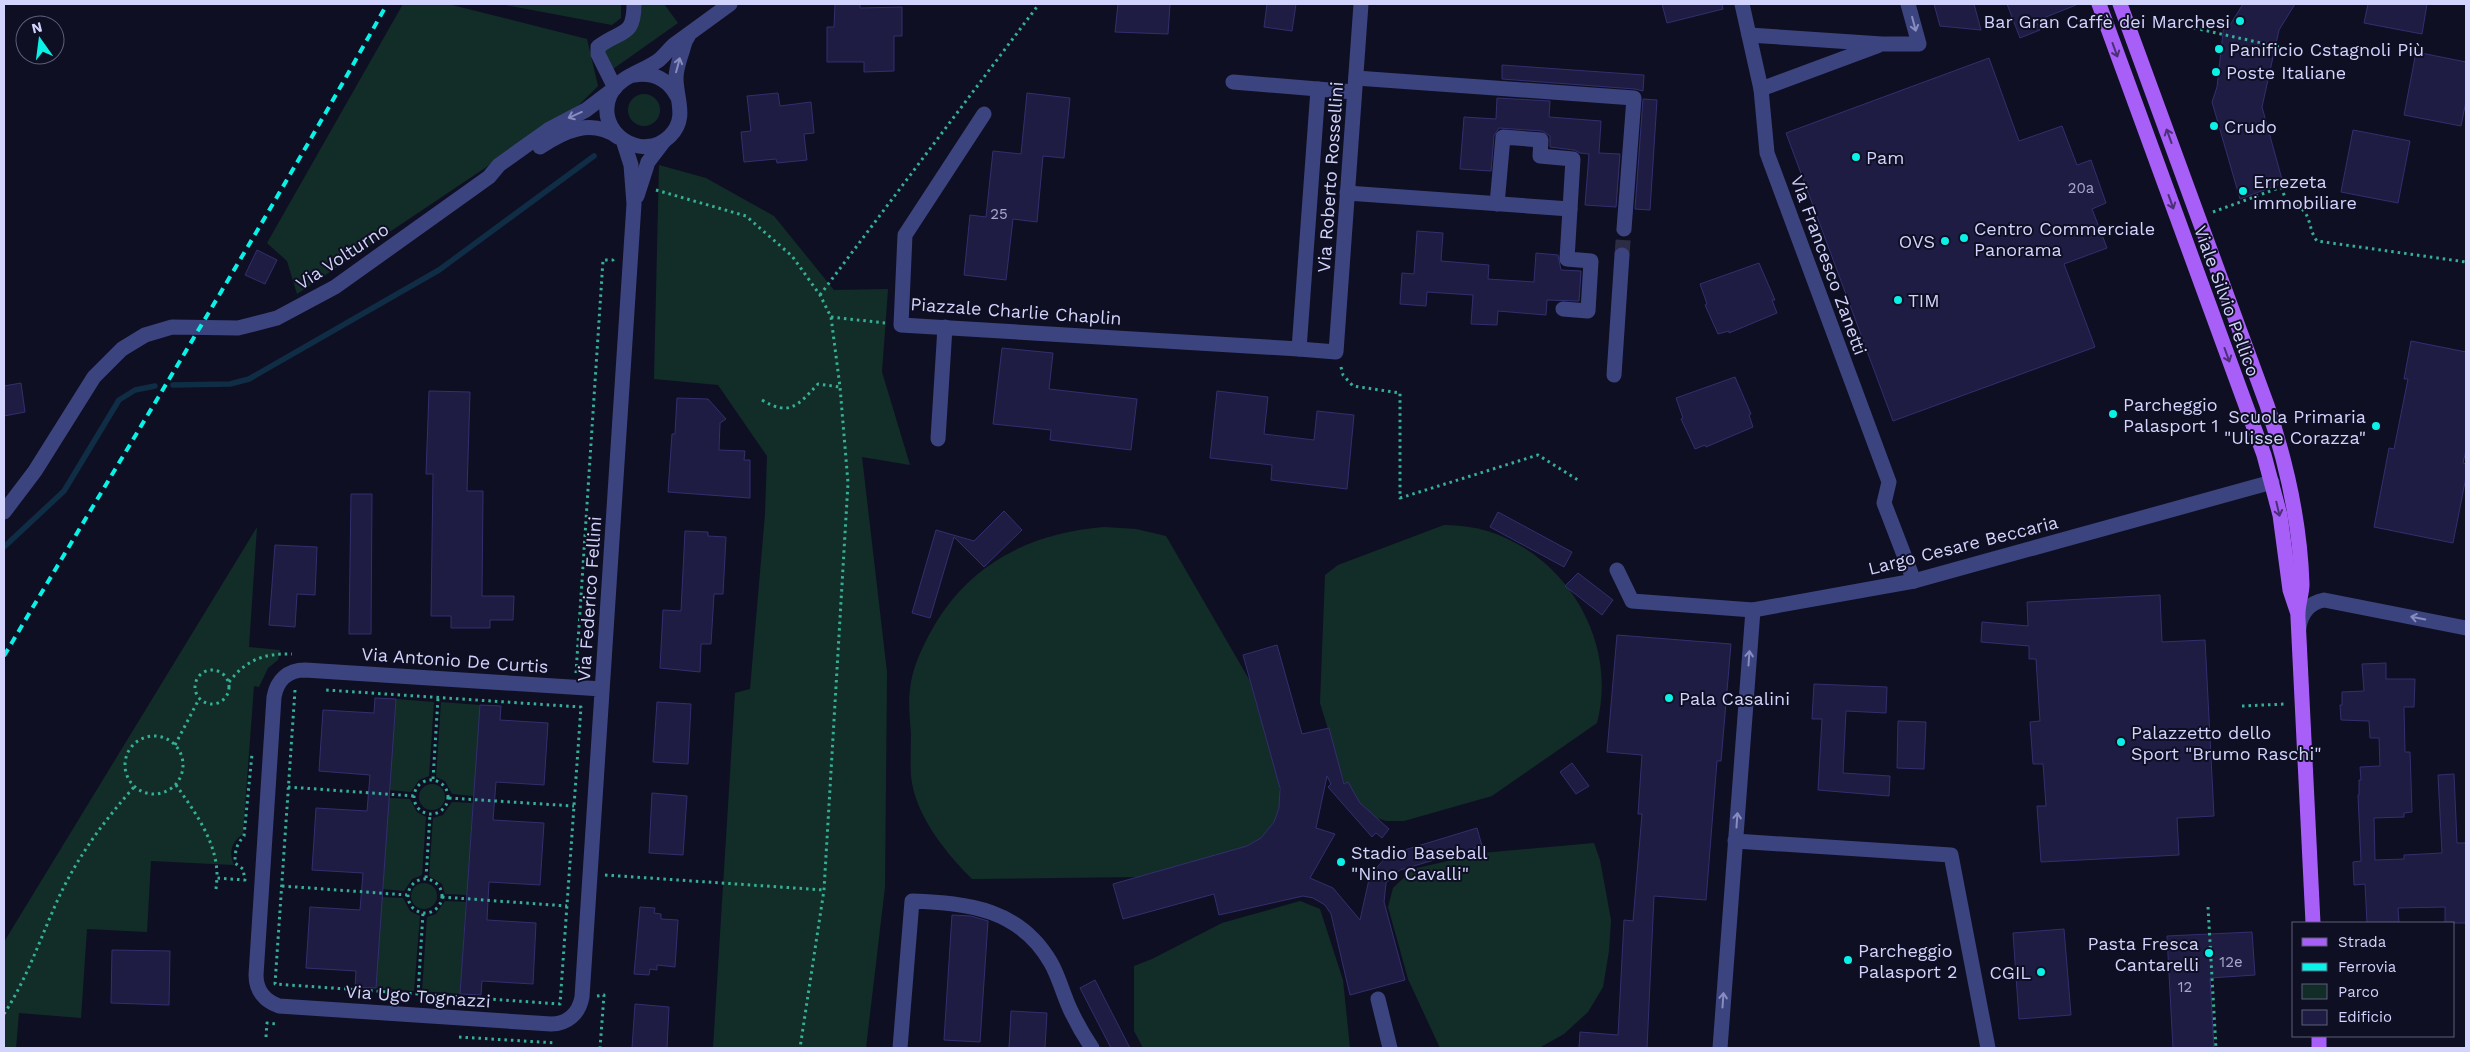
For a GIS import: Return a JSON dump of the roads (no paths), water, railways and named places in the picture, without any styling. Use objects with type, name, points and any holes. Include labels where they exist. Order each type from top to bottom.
[{"type":"main road","name":"Viale Silvio Pellico","points":[[2099,4],[2254,427],[2272,482],[2282,525],[2291,594],[2298,625]]},
{"type":"main road","name":"Viale Silvio Pellico","points":[[2120,4],[2282,449],[2296,513],[2301,574],[2298,625],[2313,922]]},
{"type":"street","points":[[621,139],[610,126],[607,110],[615,88],[598,54],[598,47],[629,29],[635,18],[634,4]]},
{"type":"street","name":"Via Volturno","points":[[4,512],[36,471],[94,377],[114,355],[136,339],[172,327],[238,328],[277,318],[335,288],[489,177],[501,163],[548,130],[586,110],[628,78],[649,67],[730,4]]},
{"type":"street","name":"Via Roberto Rossellini","points":[[1336,352],[1361,4]]},
{"type":"street","name":"Via Francesco Zanetti","points":[[1742,4],[1761,89],[1767,153],[1889,482],[1884,503],[1914,581]]},
{"type":"street","points":[[1749,35],[1882,44],[1919,44],[1908,4]]},
{"type":"street","points":[[665,141],[676,129],[679,121],[680,104],[676,70],[689,35]]},
{"type":"street","points":[[1761,89],[1882,44]]},
{"type":"street","points":[[628,78],[644,74],[661,78],[674,89],[678,96]]},
{"type":"street","points":[[1233,82],[1318,88],[1355,85],[1634,98],[1624,229]]},
{"type":"street","points":[[1299,349],[1318,88]]},
{"type":"street","name":"Piazzale Charlie Chaplin","points":[[984,114],[905,234],[901,325],[1336,352]]},
{"type":"street","name":"Via Volturno","points":[[489,177],[504,171],[554,138],[573,129],[583,127],[598,129],[642,147],[658,145],[665,141]]},
{"type":"street","points":[[1497,204],[1502,137],[1541,140],[1540,156],[1573,158],[1568,260],[1591,262],[1589,301],[1588,311],[1564,309]]},
{"type":"street","name":"Via Federico Fellini","points":[[582,997],[634,204],[631,165],[621,139]]},
{"type":"street","name":"Via Federico Fellini","points":[[634,204],[648,162],[665,141]]},
{"type":"street","points":[[1347,193],[1570,209]]},
{"type":"street","points":[[1614,375],[1622,255]]},
{"type":"street","points":[[938,439],[945,327]]},
{"type":"street","name":"Largo Cesare Beccaria","points":[[1618,570],[1632,601],[1753,610],[1914,581],[2272,482]]},
{"type":"street","points":[[2301,574],[2305,585],[2312,593],[2329,600],[2466,628]]},
{"type":"street","points":[[2298,625],[2308,607],[2320,601],[2329,600]]},
{"type":"street","points":[[1720,1048],[1753,610]]},
{"type":"street","name":"Via Antonio De Curtis","points":[[256,975],[275,693],[278,684],[288,674],[305,670],[602,689]]},
{"type":"street","points":[[1735,841],[1950,855],[1988,1048]]},
{"type":"street","points":[[900,1048],[912,901],[962,904],[989,911],[1006,918],[1026,931],[1050,962],[1070,1009],[1092,1048]]},
{"type":"street","name":"Via Ugo Tognazzi","points":[[256,975],[260,993],[266,1000],[279,1006],[560,1024],[572,1017],[580,1006],[582,997]]},
{"type":"street","points":[[1378,999],[1390,1048]]},
{"type":"waterway","points":[[173,385],[230,384],[249,379],[439,270],[594,156]]},
{"type":"waterway","points":[[4,547],[64,491],[119,400],[135,390],[155,386]]},
{"type":"tunnel","points":[[1622,255],[1624,229]]},
{"type":"railway","points":[[4,656],[246,250],[387,4]]},
{"type":"place","name":"Bar Gran Caffè dei Marchesi","points":[[2240,21]]},
{"type":"place","name":"Panificio Cstagnoli Più","points":[[2219,49]]},
{"type":"place","name":"Poste Italiane","points":[[2216,72]]},
{"type":"place","name":"Crudo","points":[[2214,126]]},
{"type":"place","name":"Pam","points":[[1856,157]]},
{"type":"place","name":"Errezeta immobiliare","points":[[2243,191]]},
{"type":"place","name":"Centro Commerciale Panorama","points":[[1964,238]]},
{"type":"place","name":"OVS","points":[[1945,241]]},
{"type":"place","name":"TIM","points":[[1898,300]]},
{"type":"place","name":"Parcheggio Palasport 1","points":[[2113,414]]},
{"type":"place","name":"Scuola Primaria \"Ulisse Corazza\"","points":[[2376,426]]},
{"type":"place","name":"Pala Casalini","points":[[1669,698]]},
{"type":"place","name":"Palazzetto dello Sport \"Brumo Raschi\"","points":[[2121,742]]},
{"type":"place","name":"Stadio Baseball \"Nino Cavalli\"","points":[[1341,862]]},
{"type":"place","name":"Pasta Fresca Cantarelli","points":[[2209,953]]},
{"type":"place","name":"Parcheggio Palasport 2","points":[[1848,960]]},
{"type":"place","name":"CGIL","points":[[2041,972]]}]
